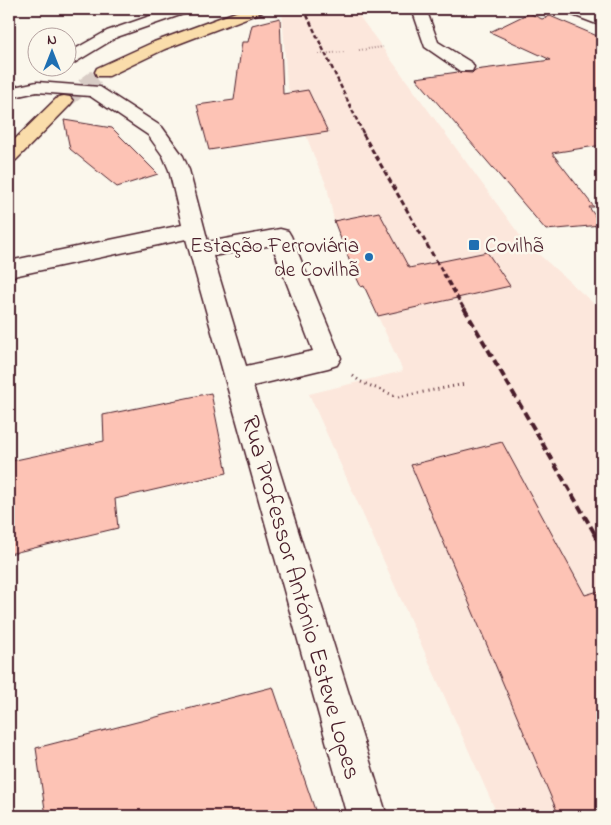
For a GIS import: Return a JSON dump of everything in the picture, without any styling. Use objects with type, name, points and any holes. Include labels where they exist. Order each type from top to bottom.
[{"type":"main road","points":[[103,72],[137,54],[257,9]]},
{"type":"main road","points":[[9,156],[64,101]]},
{"type":"street","points":[[78,54],[112,34],[184,9]]},
{"type":"street","points":[[419,9],[431,44],[466,67]]},
{"type":"street","points":[[570,9],[602,22]]},
{"type":"street","points":[[37,87],[47,78]]},
{"type":"street","name":"Rua Professor António Esteve Lopes","points":[[9,92],[37,87],[94,91],[154,131],[172,156],[179,170],[197,241],[265,475],[367,816]]},
{"type":"street","points":[[9,269],[197,241],[280,236],[328,358],[238,379]]},
{"type":"path","points":[[359,50],[382,47]]},
{"type":"path","points":[[319,54],[345,52]]},
{"type":"path","points":[[361,382],[398,397],[465,384]]},
{"type":"shaded area","points":[[282,9],[354,9],[524,241],[602,311],[602,816],[498,816],[309,394],[403,371],[364,286],[361,287],[342,244],[345,244],[334,221],[327,186],[287,85]]},
{"type":"building","points":[[529,13],[542,19],[550,16],[602,38],[602,145],[552,153],[594,207],[589,207],[601,225],[546,230],[416,78],[458,72],[472,73],[475,70],[551,60],[490,32]]},
{"type":"building","points":[[280,18],[283,94],[308,90],[328,132],[209,150],[197,105],[234,100],[242,42],[248,42],[252,25]]},
{"type":"building","points":[[64,120],[112,128],[158,174],[117,187],[70,149]]},
{"type":"building","points":[[379,212],[409,268],[487,252],[510,286],[378,316],[364,286],[361,287],[353,270],[334,221]]},
{"type":"building","points":[[211,393],[227,473],[115,499],[118,528],[9,554],[11,461],[104,441],[103,415]]},
{"type":"building","points":[[502,442],[585,595],[602,590],[602,816],[559,816],[411,465]]},
{"type":"building","points":[[273,687],[317,816],[46,816],[36,748]]},
{"type":"tunnel","points":[[64,101],[103,72]]},
{"type":"railway","points":[[304,9],[364,135]]},
{"type":"railway","points":[[363,134],[464,309]]},
{"type":"railway","points":[[464,308],[595,534]]},
{"type":"railway","points":[[594,533],[602,547]]},
{"type":"place","name":"Covilhã","points":[[474,245]]},
{"type":"place","name":"Estação Ferroviária de Covilhã","points":[[369,257]]}]
